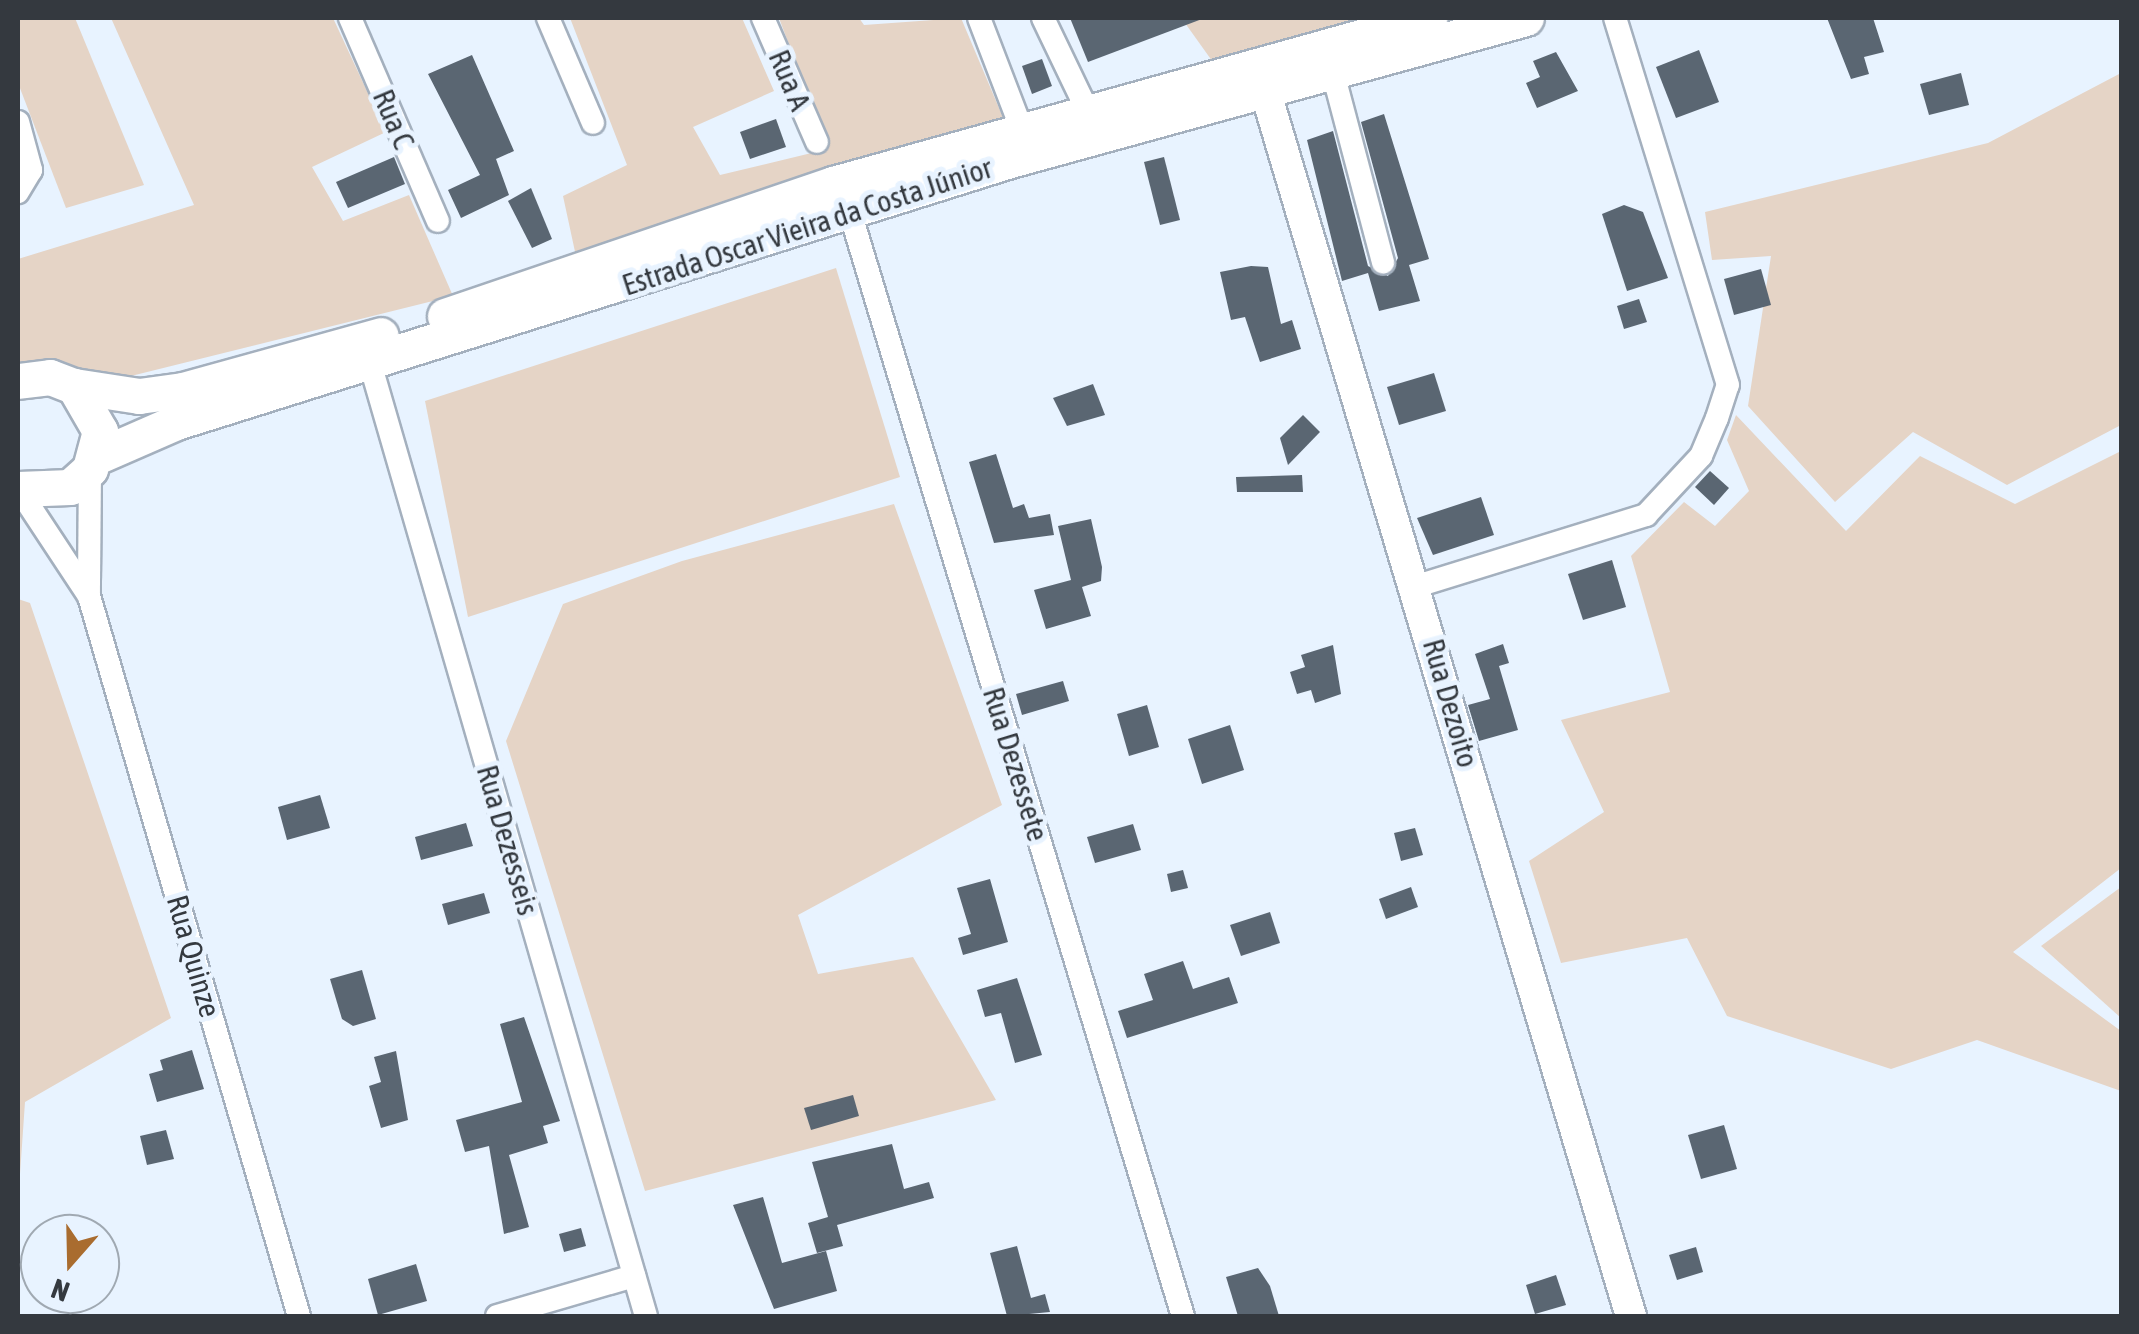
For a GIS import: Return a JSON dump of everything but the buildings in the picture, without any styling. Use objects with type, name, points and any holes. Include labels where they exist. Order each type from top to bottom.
[{"type":"main road","name":"Estrada Oscar Vieira da Costa Júnior","points":[[18,381],[50,376],[74,386],[139,396],[183,390],[473,308],[833,184],[1024,135],[1088,112],[1429,18]]},
{"type":"main road","name":"Estrada Oscar Vieira da Costa Júnior","points":[[18,490],[58,492],[93,463],[176,422],[850,212],[1526,18]]},
{"type":"main road","name":"Rua Dezoito","points":[[1266,90],[1417,586],[1631,1316]]},
{"type":"main road","points":[[74,386],[98,418],[93,463]]},
{"type":"street","name":"Rua C","points":[[350,18],[438,221]]},
{"type":"street","points":[[548,18],[593,124]]},
{"type":"street","name":"Rua A","points":[[764,18],[817,142]]},
{"type":"street","points":[[979,18],[1024,135]]},
{"type":"street","points":[[1043,18],[1088,112]]},
{"type":"street","points":[[1417,586],[1593,539],[1646,515],[1701,456],[1718,418],[1728,385],[1614,18]]},
{"type":"street","points":[[1333,73],[1383,262]]},
{"type":"street","points":[[18,126],[31,170],[18,192]]},
{"type":"street","name":"Rua Dezessete","points":[[850,212],[1183,1316]]},
{"type":"street","name":"Rua Dezesseis","points":[[370,363],[646,1316]]},
{"type":"street","name":"Rua Quinze","points":[[88,596],[93,463]]},
{"type":"street","name":"Rua Quinze","points":[[18,490],[88,596],[299,1316]]},
{"type":"street","points":[[496,1316],[634,1276]]},
{"type":"shaded area","points":[[18,18],[75,18],[144,185],[66,208],[18,83]]},
{"type":"shaded area","points":[[111,18],[333,18],[386,132],[312,167],[343,221],[409,195],[453,296],[131,376],[38,362],[18,369],[18,259],[194,205]]},
{"type":"shaded area","points":[[570,18],[742,18],[774,91],[693,127],[720,175],[828,149],[779,18],[859,18],[864,25],[961,18],[1007,127],[577,261],[563,196],[627,165]]},
{"type":"shaded area","points":[[1198,18],[1379,18],[1215,65],[1185,23]]},
{"type":"shaded area","points":[[2121,73],[2121,425],[2007,485],[1913,432],[1835,502],[1748,406],[1771,256],[1712,260],[1705,212],[1988,143]]},
{"type":"shaded area","points":[[836,268],[900,477],[468,617],[425,401]]},
{"type":"shaded area","points":[[1736,415],[1846,531],[1920,456],[2015,504],[2121,451],[2121,868],[2013,952],[2121,1031],[2121,1091],[1977,1040],[1891,1069],[1727,1016],[1687,938],[1561,963],[1529,861],[1604,812],[1561,720],[1670,692],[1631,556],[1684,502],[1715,526],[1749,491],[1727,440]]},
{"type":"shaded area","points":[[894,504],[1002,805],[798,915],[818,974],[913,957],[996,1100],[645,1191],[506,741],[563,604],[682,561]]},
{"type":"shaded area","points":[[18,599],[30,603],[171,1018],[25,1102],[18,1203]]},
{"type":"shaded area","points":[[2121,887],[2121,1018],[2041,946]]}]
